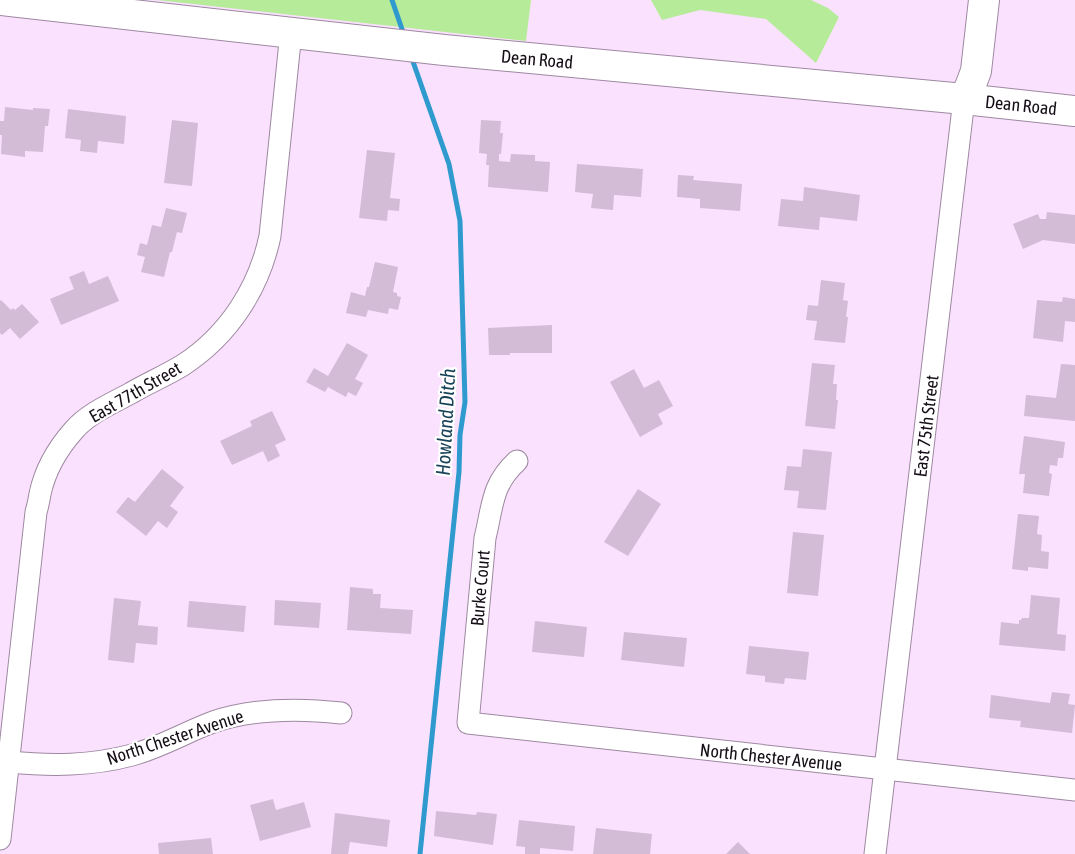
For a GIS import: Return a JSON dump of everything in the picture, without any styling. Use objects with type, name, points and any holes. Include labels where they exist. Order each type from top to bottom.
[{"type":"street","name":"Dean Road","points":[[0,0],[444,50],[1075,111]]},
{"type":"street","name":"East 75th Street","points":[[875,854],[964,99],[976,71],[984,0]]},
{"type":"street","name":"East 77th Street","points":[[0,839],[36,512],[48,469],[62,445],[80,425],[102,408],[183,365],[205,349],[224,331],[245,302],[263,261],[270,236],[291,32]]},
{"type":"street","name":"Burke Court","points":[[468,723],[488,518],[498,484],[505,472],[518,461]]},
{"type":"street","name":"North Chester Avenue","points":[[9,762],[62,765],[100,762],[160,746],[215,722],[240,715],[277,710],[341,713]]},
{"type":"street","name":"North Chester Avenue","points":[[468,723],[1075,790]]},
{"type":"green space","points":[[157,0],[531,0],[526,41]]},
{"type":"green space","points":[[651,0],[811,0],[828,8],[839,17],[816,63],[766,19],[700,10],[662,20]]},
{"type":"building","points":[[5,107],[50,109],[48,126],[45,126],[43,152],[25,151],[25,157],[1,154],[0,121],[4,121]]},
{"type":"building","points":[[68,109],[126,116],[124,144],[98,141],[97,153],[80,151],[81,140],[65,138]]},
{"type":"building","points":[[172,120],[198,123],[192,186],[164,183]]},
{"type":"building","points":[[481,120],[501,121],[500,133],[503,133],[499,161],[510,162],[511,154],[535,155],[535,161],[550,162],[548,192],[488,187],[487,154],[479,153]]},
{"type":"building","points":[[367,150],[395,153],[390,198],[400,199],[399,211],[388,210],[387,221],[359,218]]},
{"type":"building","points":[[577,164],[643,169],[641,197],[614,195],[613,210],[591,208],[593,194],[575,192]]},
{"type":"building","points":[[678,175],[694,176],[693,180],[742,184],[740,211],[700,208],[700,199],[677,197]]},
{"type":"building","points":[[804,187],[860,195],[857,221],[820,217],[819,230],[778,226],[781,199],[803,201]]},
{"type":"building","points":[[166,208],[187,213],[182,233],[177,232],[164,277],[141,272],[145,257],[137,255],[140,243],[147,245],[152,225],[161,227]]},
{"type":"building","points":[[1047,212],[1075,215],[1075,244],[1043,240],[1023,249],[1013,224],[1038,214],[1040,219],[1046,219]]},
{"type":"building","points":[[375,262],[398,267],[393,292],[401,297],[398,310],[389,308],[388,314],[368,310],[366,317],[346,313],[351,292],[365,296]]},
{"type":"building","points":[[84,271],[89,284],[108,276],[119,301],[61,325],[50,299],[74,289],[69,277]]},
{"type":"building","points":[[821,280],[845,283],[843,300],[848,301],[846,317],[848,317],[845,343],[814,340],[817,321],[806,320],[808,305],[818,306]]},
{"type":"building","points":[[1063,297],[1075,299],[1075,322],[1065,321],[1063,342],[1033,338],[1037,300],[1062,302]]},
{"type":"building","points":[[1,300],[11,310],[13,308],[15,310],[22,304],[39,322],[20,339],[10,328],[2,335],[0,333]]},
{"type":"building","points":[[552,325],[552,353],[489,355],[488,328]]},
{"type":"building","points":[[347,343],[368,355],[355,379],[363,383],[356,396],[348,392],[346,397],[328,387],[325,392],[306,382],[314,368],[328,376]]},
{"type":"building","points":[[812,363],[835,365],[833,384],[837,384],[836,400],[838,400],[835,429],[805,426]]},
{"type":"building","points":[[1061,364],[1075,365],[1075,421],[1024,416],[1026,395],[1056,398]]},
{"type":"building","points":[[634,369],[644,388],[659,380],[673,406],[658,414],[663,424],[640,437],[610,382]]},
{"type":"building","points":[[272,411],[286,440],[275,445],[280,456],[268,462],[263,451],[232,465],[220,441],[252,426],[250,421]]},
{"type":"building","points":[[1024,436],[1065,442],[1063,458],[1058,458],[1057,466],[1050,465],[1049,473],[1052,474],[1049,496],[1023,493],[1025,474],[1019,474]]},
{"type":"building","points":[[803,449],[832,452],[826,510],[797,508],[799,491],[784,490],[787,466],[801,467]]},
{"type":"building","points":[[162,469],[184,487],[170,506],[178,512],[167,528],[158,521],[146,536],[116,512],[128,497],[135,502]]},
{"type":"building","points":[[638,489],[661,504],[628,556],[604,542]]},
{"type":"building","points":[[1018,514],[1039,516],[1037,534],[1042,535],[1041,551],[1049,552],[1048,569],[1028,567],[1028,571],[1012,569]]},
{"type":"building","points":[[793,532],[824,535],[818,596],[787,593]]},
{"type":"building","points":[[350,587],[373,589],[373,594],[381,594],[380,608],[413,610],[411,634],[347,630]]},
{"type":"building","points":[[1031,595],[1060,598],[1057,634],[1066,635],[1065,651],[999,645],[1001,622],[1019,624],[1022,618],[1029,618]]},
{"type":"building","points":[[114,598],[141,601],[138,625],[158,627],[157,645],[136,643],[134,663],[108,660]]},
{"type":"building","points":[[275,600],[321,603],[319,628],[274,625]]},
{"type":"building","points":[[189,601],[246,606],[244,632],[187,627]]},
{"type":"building","points":[[535,621],[587,627],[584,657],[532,652]]},
{"type":"building","points":[[624,632],[687,638],[684,667],[621,660]]},
{"type":"building","points":[[749,646],[809,652],[806,680],[785,678],[784,684],[765,682],[765,676],[746,674]]},
{"type":"building","points":[[1052,692],[1070,694],[1068,704],[1075,705],[1072,733],[1020,727],[1021,721],[989,718],[991,695],[1050,703]]},
{"type":"building","points":[[273,799],[276,810],[304,802],[311,827],[260,841],[250,805]]},
{"type":"building","points":[[436,811],[476,815],[477,812],[497,814],[493,845],[434,836]]},
{"type":"building","points":[[335,813],[390,820],[387,847],[350,842],[348,854],[331,854]]},
{"type":"building","points":[[519,820],[575,826],[573,851],[540,848],[540,854],[525,854],[525,847],[516,846]]},
{"type":"building","points":[[596,828],[652,834],[650,854],[593,854]]},
{"type":"building","points":[[211,838],[213,854],[159,854],[158,843]]},
{"type":"building","points":[[738,842],[750,854],[726,854]]},
{"type":"waterway","name":"Howland Ditch","points":[[392,0],[404,35]]},
{"type":"waterway","name":"Howland Ditch","points":[[411,56],[449,164],[460,221],[465,402],[420,854]]}]
